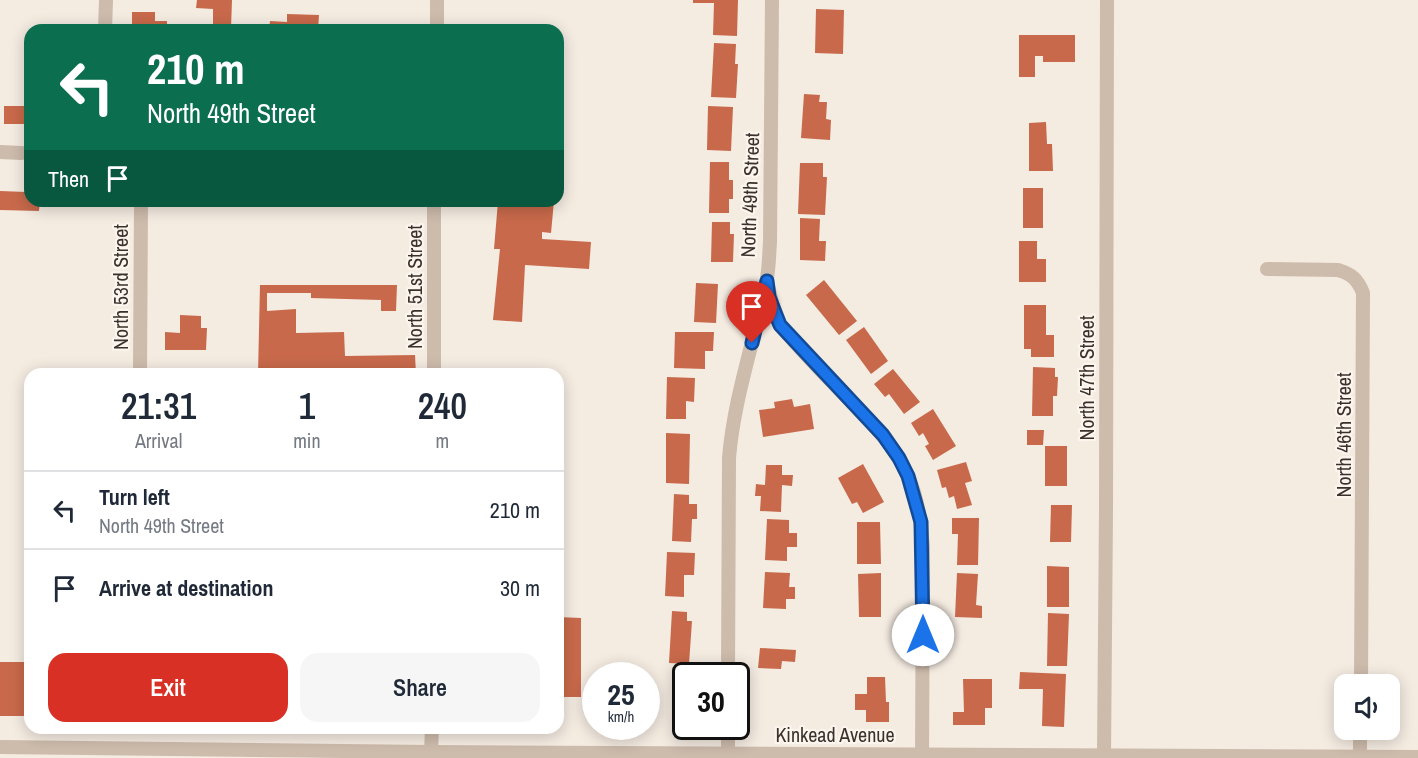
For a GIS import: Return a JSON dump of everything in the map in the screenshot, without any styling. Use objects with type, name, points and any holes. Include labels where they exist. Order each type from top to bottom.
[{"type":"street","points":[[105,24],[106,0]]},
{"type":"street","points":[[436,24],[437,0]]},
{"type":"street","name":"North 49th Street","points":[[728,662],[730,440],[767,281],[770,242],[772,0]]},
{"type":"street","name":"North 47th Street","points":[[1107,0],[1107,512],[1113,756]]},
{"type":"street","points":[[0,152],[22,153]]},
{"type":"street","name":"North 53rd Street","points":[[140,368],[141,207]]},
{"type":"street","name":"North 51st Street","points":[[434,207],[434,368]]},
{"type":"street","name":"North 46th Street","points":[[1267,269],[1338,270],[1355,278],[1363,293],[1361,674]]},
{"type":"street","points":[[767,281],[769,297],[780,325],[883,435],[899,458],[916,497],[923,547],[922,756]]},
{"type":"street","points":[[431,752],[432,734]]},
{"type":"street","points":[[728,740],[728,756]]},
{"type":"street","points":[[1360,740],[1360,756]]},
{"type":"street","name":"Kinkead Avenue","points":[[0,747],[728,756],[1418,757]]},
{"type":"building","points":[[197,0],[232,0],[231,24],[213,24],[213,9],[196,8]]},
{"type":"building","points":[[693,0],[738,0],[737,36],[713,35],[714,3],[693,3]]},
{"type":"building","points":[[816,9],[844,10],[843,54],[815,53]]},
{"type":"building","points":[[132,12],[155,12],[155,21],[167,21],[167,24],[132,24]]},
{"type":"building","points":[[287,14],[319,15],[318,24],[270,24],[270,21],[287,22]]},
{"type":"building","points":[[1019,35],[1075,35],[1075,62],[1043,62],[1043,56],[1035,56],[1035,77],[1019,77]]},
{"type":"building","points":[[714,43],[736,44],[735,64],[738,64],[736,98],[711,97]]},
{"type":"building","points":[[804,94],[820,95],[819,102],[827,102],[826,119],[831,120],[830,140],[801,138]]},
{"type":"building","points":[[4,106],[24,106],[24,124],[4,124]]},
{"type":"building","points":[[708,106],[733,107],[731,151],[707,150]]},
{"type":"building","points":[[1046,122],[1047,144],[1052,144],[1053,171],[1029,171],[1029,123]]},
{"type":"building","points":[[710,162],[729,162],[729,180],[733,180],[733,199],[729,199],[729,213],[709,213]]},
{"type":"building","points":[[800,163],[823,163],[823,177],[827,177],[825,215],[798,214]]},
{"type":"building","points":[[1023,188],[1043,188],[1043,228],[1023,228]]},
{"type":"building","points":[[0,191],[24,192],[24,207],[39,207],[39,211],[0,210]]},
{"type":"building","points":[[498,207],[553,207],[551,233],[542,232],[542,239],[591,242],[589,269],[525,265],[522,322],[493,320],[500,249],[494,249]]},
{"type":"building","points":[[800,218],[820,219],[819,241],[826,241],[825,261],[800,260]]},
{"type":"building","points":[[712,222],[730,222],[730,234],[734,234],[733,262],[711,262]]},
{"type":"building","points":[[1019,241],[1037,241],[1037,259],[1046,259],[1046,282],[1019,282]]},
{"type":"building","points":[[824,280],[857,321],[839,335],[806,295]]},
{"type":"building","points":[[696,283],[718,284],[716,323],[694,322]]},
{"type":"building","points":[[260,285],[397,285],[396,311],[381,311],[381,300],[311,298],[311,293],[267,293],[267,311],[296,309],[296,333],[344,332],[345,356],[415,355],[416,368],[258,368]]},
{"type":"building","points":[[1024,305],[1046,305],[1046,335],[1054,335],[1054,357],[1031,357],[1031,349],[1024,349]]},
{"type":"building","points":[[180,315],[201,316],[201,328],[207,328],[206,350],[165,350],[165,332],[180,333]]},
{"type":"building","points":[[864,327],[888,361],[871,374],[846,340]]},
{"type":"building","points":[[675,332],[714,332],[713,351],[705,351],[705,369],[674,368]]},
{"type":"building","points":[[1033,367],[1055,368],[1055,377],[1058,377],[1057,396],[1053,396],[1053,416],[1032,416]]},
{"type":"building","points":[[893,369],[920,402],[904,414],[889,394],[885,397],[874,384]]},
{"type":"building","points":[[667,377],[695,378],[694,402],[686,401],[686,419],[666,419]]},
{"type":"building","points":[[792,399],[794,407],[810,404],[814,429],[763,437],[759,410],[775,408],[774,402]]},
{"type":"building","points":[[933,409],[956,446],[933,460],[925,446],[929,444],[923,433],[919,436],[911,423]]},
{"type":"building","points":[[1027,430],[1044,430],[1043,445],[1027,445]]},
{"type":"building","points":[[666,433],[690,434],[689,484],[666,483]]},
{"type":"building","points":[[1045,446],[1067,446],[1067,486],[1045,486]]},
{"type":"building","points":[[966,462],[972,481],[965,483],[972,505],[957,509],[954,496],[949,498],[946,487],[942,488],[937,470]]},
{"type":"building","points":[[863,464],[884,502],[863,513],[857,502],[852,504],[838,478]]},
{"type":"building","points":[[766,465],[782,465],[782,475],[793,475],[792,486],[782,485],[781,512],[760,511],[761,496],[755,496],[756,484],[765,485]]},
{"type":"building","points":[[674,494],[689,495],[689,504],[697,504],[697,519],[692,519],[691,542],[672,541]]},
{"type":"building","points":[[1051,505],[1072,505],[1071,542],[1050,542]]},
{"type":"building","points":[[952,518],[979,518],[978,565],[957,565],[958,534],[952,534]]},
{"type":"building","points":[[767,519],[789,520],[789,533],[797,533],[797,547],[787,547],[787,561],[765,560]]},
{"type":"building","points":[[857,522],[880,522],[881,564],[857,564]]},
{"type":"building","points":[[667,552],[695,553],[694,575],[684,575],[684,597],[665,596]]},
{"type":"building","points":[[1047,566],[1069,567],[1069,607],[1047,607]]},
{"type":"building","points":[[765,572],[790,573],[789,587],[795,587],[795,599],[786,599],[786,609],[763,608]]},
{"type":"building","points":[[881,573],[881,617],[859,617],[858,574]]},
{"type":"building","points":[[957,573],[978,574],[976,605],[982,606],[982,618],[955,617]]},
{"type":"building","points":[[672,611],[687,612],[687,621],[692,621],[689,662],[669,663]]},
{"type":"building","points":[[1048,613],[1069,614],[1067,666],[1047,666]]},
{"type":"building","points":[[564,617],[581,618],[581,697],[564,697]]},
{"type":"building","points":[[760,648],[796,650],[795,662],[782,661],[781,669],[758,668]]},
{"type":"building","points":[[0,662],[24,662],[24,716],[0,716]]},
{"type":"building","points":[[1020,672],[1066,674],[1064,727],[1042,726],[1043,689],[1019,689]]},
{"type":"building","points":[[867,677],[885,677],[889,722],[866,722],[866,710],[855,710],[855,694],[867,694]]},
{"type":"building","points":[[963,679],[992,679],[992,708],[985,708],[985,725],[953,725],[953,712],[964,712]]},
{"type":"route","points":[[752,343],[767,281],[769,297],[780,325],[883,435],[899,458],[916,497],[921,522],[923,635]]}]
